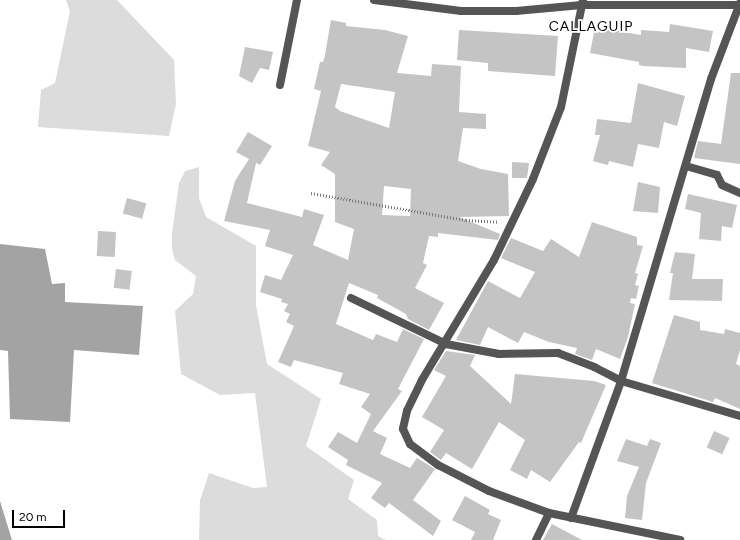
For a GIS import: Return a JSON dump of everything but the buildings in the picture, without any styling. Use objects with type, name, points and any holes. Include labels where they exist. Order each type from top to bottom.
[{"type":"street","points":[[280,85],[297,0]]},
{"type":"street","points":[[374,0],[461,11],[516,11],[583,3],[740,4],[711,79],[621,381],[571,518]]},
{"type":"street","points":[[583,3],[561,107],[513,223],[446,344],[422,380],[407,411],[403,429],[407,441],[438,465],[489,491],[549,513],[680,540]]},
{"type":"street","points":[[686,166],[717,175],[722,185],[740,193]]},
{"type":"street","points":[[351,298],[446,344],[499,354],[558,353],[594,367],[621,381],[740,416]]},
{"type":"street","points":[[536,540],[549,513]]},
{"type":"path","points":[[311,193],[466,220],[513,223]]},
{"type":"shaded area","points":[[66,0],[117,0],[174,60],[176,104],[169,136],[38,127],[41,90],[55,83],[70,11]]},
{"type":"shaded area","points":[[199,167],[199,198],[206,217],[256,246],[256,305],[267,364],[321,399],[306,446],[354,480],[348,499],[377,520],[378,536],[386,540],[199,540],[200,500],[209,473],[253,488],[267,487],[255,393],[220,395],[181,374],[175,311],[193,294],[196,276],[175,260],[172,249],[172,233],[179,183],[185,171]]},
{"type":"shaded area","points":[[0,244],[45,249],[52,284],[65,283],[65,302],[143,306],[139,355],[74,350],[70,422],[10,419],[8,351],[0,350]]},
{"type":"shaded area","points":[[0,501],[12,540],[0,540]]},
{"type":"district","name":"CALLAGUIP","points":[[591,27]]}]
